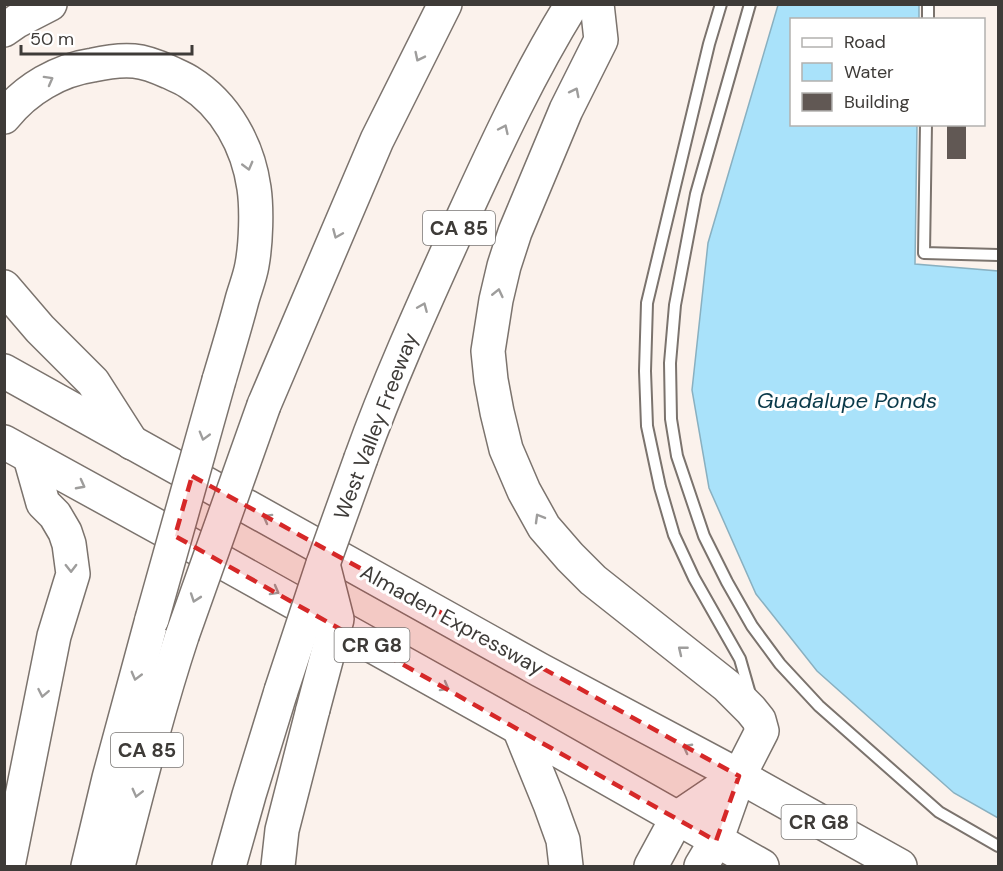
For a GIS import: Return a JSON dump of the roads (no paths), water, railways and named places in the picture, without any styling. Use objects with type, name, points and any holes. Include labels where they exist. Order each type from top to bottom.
[{"type":"main road","points":[[4,30],[50,4]]},
{"type":"main road","name":"CA 85","points":[[118,867],[166,684],[264,405],[377,140],[445,4]]},
{"type":"main road","name":"West Valley Freeway","points":[[229,867],[281,691],[361,458],[397,368],[463,217],[522,94],[572,4]]},
{"type":"main road","points":[[597,4],[601,40],[566,110],[515,232],[504,266],[488,351],[490,380],[506,449],[544,527],[594,580],[727,686],[759,720],[762,731],[739,776],[708,854]]},
{"type":"main road","points":[[4,117],[32,90],[77,67],[135,61],[188,81],[208,96],[224,113],[240,139],[254,187],[256,214],[252,265],[152,619],[109,778],[88,867]]},
{"type":"main road","points":[[4,287],[40,329],[93,382],[132,443]]},
{"type":"main road","name":"Almaden Expressway","points":[[4,371],[540,670],[739,776],[900,867]]},
{"type":"main road","points":[[8,867],[54,636],[73,574],[65,532],[43,503],[17,450]]},
{"type":"main road","name":"CR G8","points":[[17,450],[224,562],[677,818],[708,854],[762,867]]},
{"type":"main road","points":[[278,867],[282,830],[337,619],[323,564]]},
{"type":"main road","points":[[519,728],[563,840],[566,867]]},
{"type":"main road","points":[[651,867],[677,818],[739,776]]},
{"type":"lane","points":[[722,4],[709,44],[647,303],[645,371],[647,426],[660,487],[674,535],[694,578],[740,659],[759,720]]},
{"type":"lane","points":[[750,4],[696,194],[675,305],[670,363],[671,419],[678,456],[704,536],[752,626],[780,664],[819,706],[939,812],[999,846]]},
{"type":"lane","points":[[926,126],[924,253],[999,255]]},
{"type":"water","name":"Guadalupe Ponds","points":[[778,5],[919,5],[919,18],[790,18],[790,126],[917,126],[915,264],[998,271],[998,818],[954,793],[817,671],[756,594],[709,488],[692,390],[708,243]]}]
